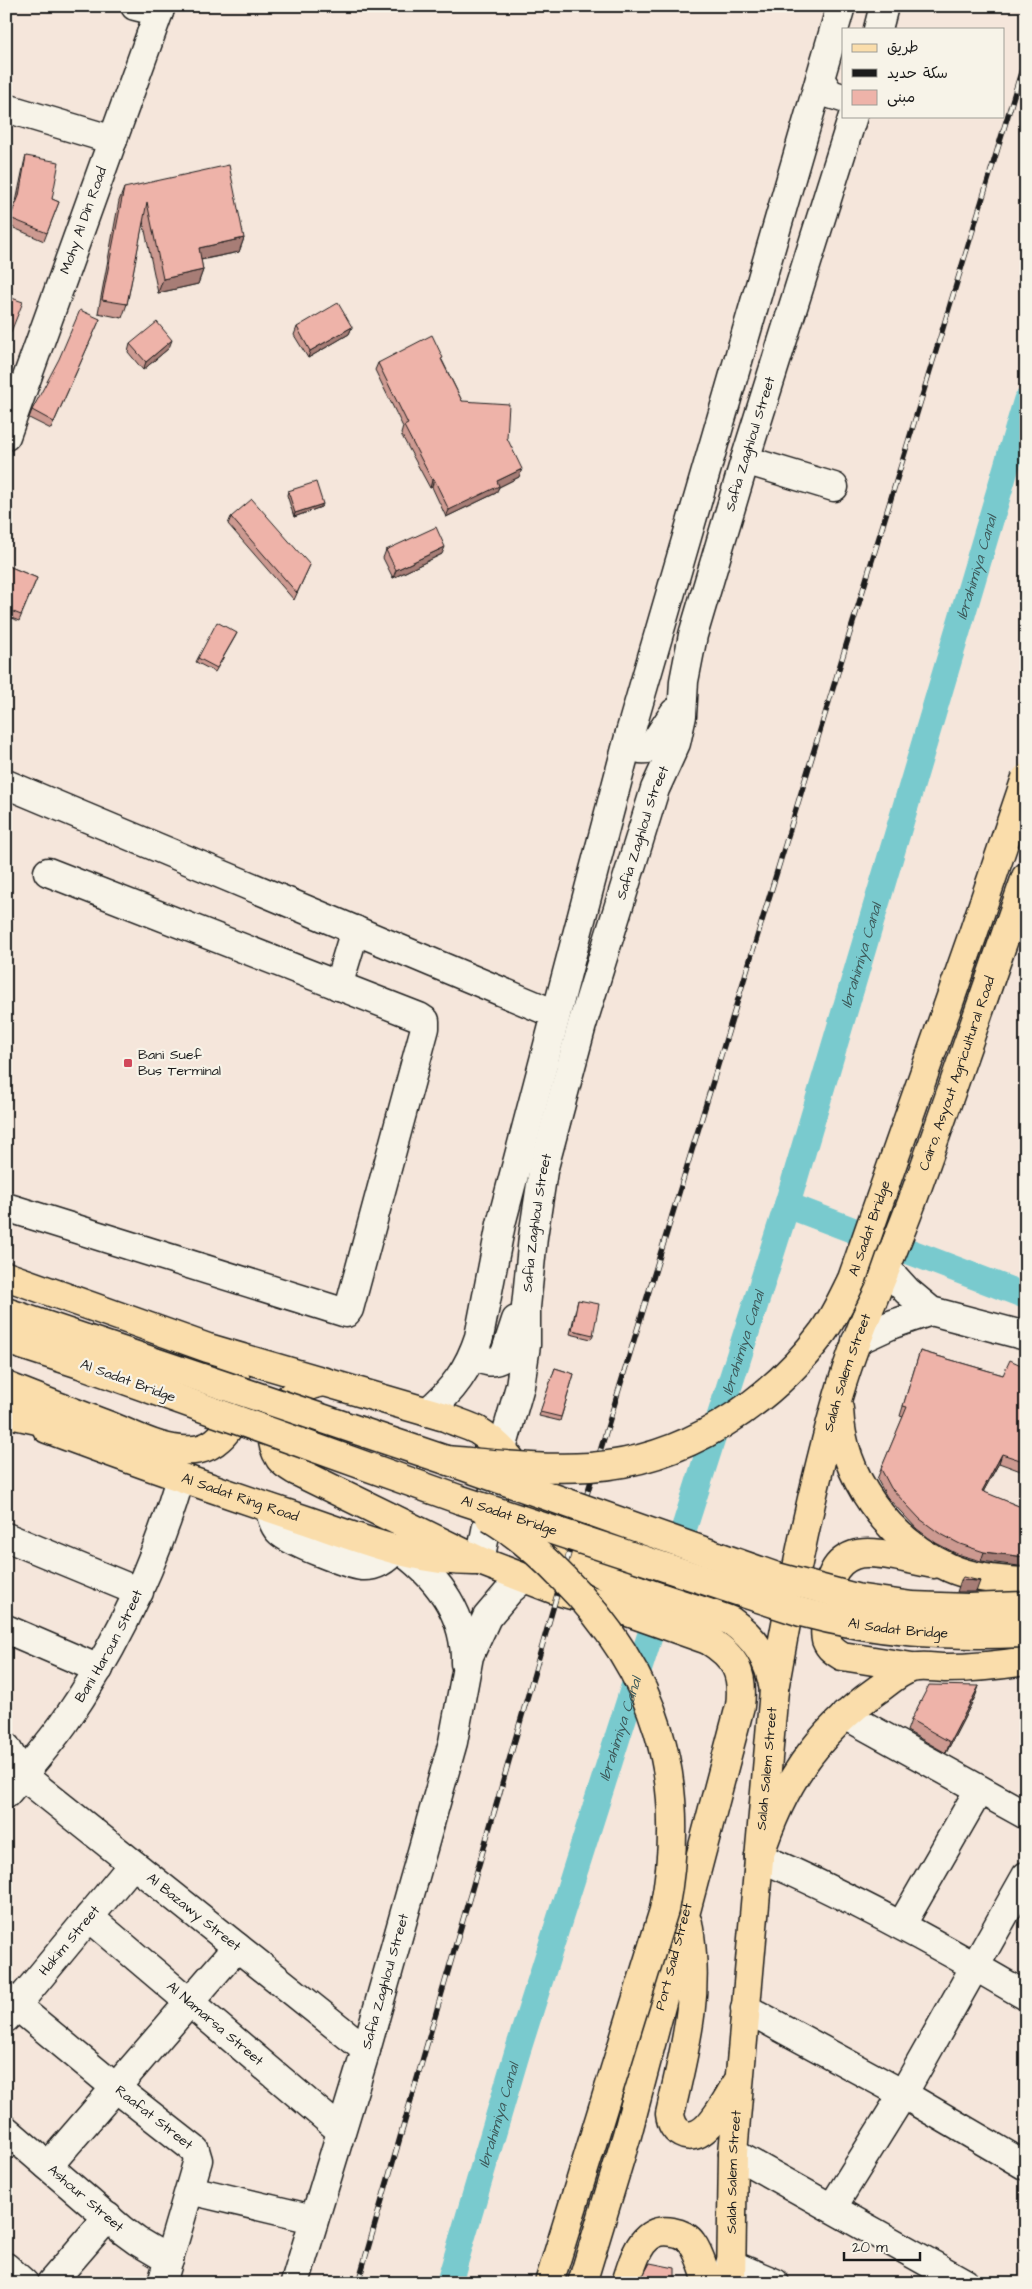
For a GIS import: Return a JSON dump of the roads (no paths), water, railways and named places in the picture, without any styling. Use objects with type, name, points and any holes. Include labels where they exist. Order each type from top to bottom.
[{"type":"main road","name":"Al Sadat Bridge","points":[[446,1460],[544,1468],[582,1468],[653,1455],[711,1431],[738,1414],[786,1375],[806,1354],[829,1322],[852,1278],[1026,778]]},
{"type":"main road","name":"Cairo, Asyout Agricultural Road","points":[[887,1269],[1018,921],[1026,877]]},
{"type":"main road","name":"Salah Salem Street","points":[[730,2274],[733,2153],[738,2080],[774,1690],[811,1499],[838,1396],[856,1342],[887,1269]]},
{"type":"main road","points":[[6,1276],[208,1348],[427,1412],[476,1430],[502,1449],[524,1476],[556,1537],[569,1552],[595,1571],[616,1595]]},
{"type":"main road","name":"Al Sadat Bridge","points":[[6,1312],[85,1352],[458,1499],[801,1612],[864,1627],[929,1634],[1026,1633]]},
{"type":"main road","name":"Al Sadat Bridge","points":[[6,1340],[85,1352],[446,1460],[748,1568],[833,1592],[912,1606],[968,1608],[1026,1606]]},
{"type":"main road","points":[[6,1413],[162,1446],[194,1450],[211,1445],[225,1434],[235,1418],[240,1400],[238,1383],[230,1366],[208,1348]]},
{"type":"main road","points":[[325,1382],[301,1388],[282,1405],[274,1428],[276,1451],[281,1461],[296,1472],[480,1561],[558,1592],[616,1595],[712,1627],[730,1621],[756,1643],[765,1657],[771,1673],[774,1690]]},
{"type":"main road","points":[[6,1386],[162,1446]]},
{"type":"main road","points":[[838,1396],[839,1420],[846,1451],[867,1496],[878,1512],[903,1538],[950,1568]]},
{"type":"main road","name":"Al Sadat Ring Road","points":[[6,1413],[180,1479],[399,1550],[443,1560],[480,1561]]},
{"type":"main road","points":[[458,1499],[501,1524],[540,1555],[600,1618],[622,1650],[645,1693],[666,1757],[672,1795],[674,1834],[671,1872],[664,1910],[549,2283]]},
{"type":"main road","points":[[1026,1582],[981,1576],[867,1552],[854,1554],[843,1560],[829,1580],[825,1630],[827,1642],[833,1651],[842,1656],[912,1668],[981,1666],[1026,1661]]},
{"type":"main road","name":"Port Said Street","points":[[582,2283],[627,2135],[740,1706],[742,1690],[740,1674],[722,1648],[712,1627]]},
{"type":"main road","points":[[758,1858],[769,1824],[783,1794],[806,1758],[845,1714],[888,1681],[912,1668]]},
{"type":"main road","points":[[686,1912],[694,1970],[693,1999],[690,2028],[670,2114],[671,2122],[682,2134],[690,2136],[705,2130],[738,2080]]},
{"type":"main road","points":[[626,2283],[640,2244],[651,2234],[665,2230],[680,2233],[691,2241],[699,2254],[709,2283]]},
{"type":"street","name":"Safia Zaghloul Street","points":[[427,1412],[443,1400],[456,1385],[474,1353],[480,1337],[501,1224],[630,733],[841,6]]},
{"type":"street","points":[[878,28],[884,6]]},
{"type":"street","name":"Mohy Al Din Road","points":[[6,436],[113,140],[152,8]]},
{"type":"street","points":[[820,79],[830,94],[842,98]]},
{"type":"street","points":[[6,108],[113,140]]},
{"type":"street","name":"Safia Zaghloul Street","points":[[480,1561],[502,1449],[520,1386],[526,1345],[527,1297],[543,1171],[582,1026],[643,827],[655,790],[676,743],[682,716],[682,698],[693,635],[745,460],[852,118]]},
{"type":"street","points":[[798,155],[811,149],[825,151],[834,162],[836,170]]},
{"type":"street","points":[[745,460],[834,487]]},
{"type":"street","points":[[630,733],[634,746],[640,750],[651,748],[682,698]]},
{"type":"street","points":[[6,784],[555,1014]]},
{"type":"street","points":[[6,1207],[346,1313],[349,1309],[425,1024],[422,1019],[48,872]]},
{"type":"street","points":[[338,986],[355,930]]},
{"type":"street","points":[[887,1269],[907,1292],[931,1311],[1026,1336]]},
{"type":"street","points":[[474,1353],[484,1362],[492,1362],[504,1357],[514,1326],[527,1297]]},
{"type":"street","points":[[856,1342],[893,1324],[931,1311]]},
{"type":"street","name":"Bani Haroun Street","points":[[14,1785],[63,1724],[99,1669],[139,1592],[168,1518],[180,1479]]},
{"type":"street","points":[[6,1537],[139,1592]]},
{"type":"street","name":"Safia Zaghloul Street","points":[[399,1550],[435,1579],[447,1596],[462,1636],[465,1656],[464,1677]]},
{"type":"street","name":"Safia Zaghloul Street","points":[[294,2283],[366,2050],[453,1742],[469,1656],[487,1617],[504,1596],[524,1578]]},
{"type":"street","points":[[6,1629],[99,1669]]},
{"type":"street","points":[[845,1714],[1026,1815]]},
{"type":"street","points":[[6,1747],[14,1785]]},
{"type":"street","name":"Al Bazawy Street","points":[[14,1785],[133,1864],[366,2050]]},
{"type":"street","points":[[902,1924],[979,1790]]},
{"type":"street","points":[[758,1858],[827,1886],[902,1924],[1026,1996]]},
{"type":"street","name":"Hakim Street","points":[[10,2007],[89,1918],[133,1864]]},
{"type":"street","points":[[832,2208],[903,2094],[1026,1876]]},
{"type":"street","name":"Al Namarsa Street","points":[[89,1918],[340,2130]]},
{"type":"street","points":[[48,2166],[237,1947]]},
{"type":"street","name":"Raafat Street","points":[[10,2007],[195,2150],[198,2160],[165,2271]]},
{"type":"street","points":[[745,2008],[903,2094],[1026,2166]]},
{"type":"street","name":"Ashour Street","points":[[6,2130],[137,2242],[165,2271]]},
{"type":"street","points":[[733,2153],[965,2283]]},
{"type":"street","points":[[190,2190],[313,2219]]},
{"type":"street","points":[[51,2283],[108,2217]]},
{"type":"street","points":[[6,2267],[24,2283]]},
{"type":"street","points":[[730,2274],[775,2283]]},
{"type":"waterway","name":"Ibrahimiya Canal","points":[[449,2283],[517,2053],[787,1205],[1026,401]]},
{"type":"waterway","points":[[787,1205],[1026,1296]]},
{"type":"railway","points":[[358,2283],[569,1553],[1026,56]]},
{"type":"place","name":"Bani Suef Bus Terminal","points":[[128,1063]]}]
